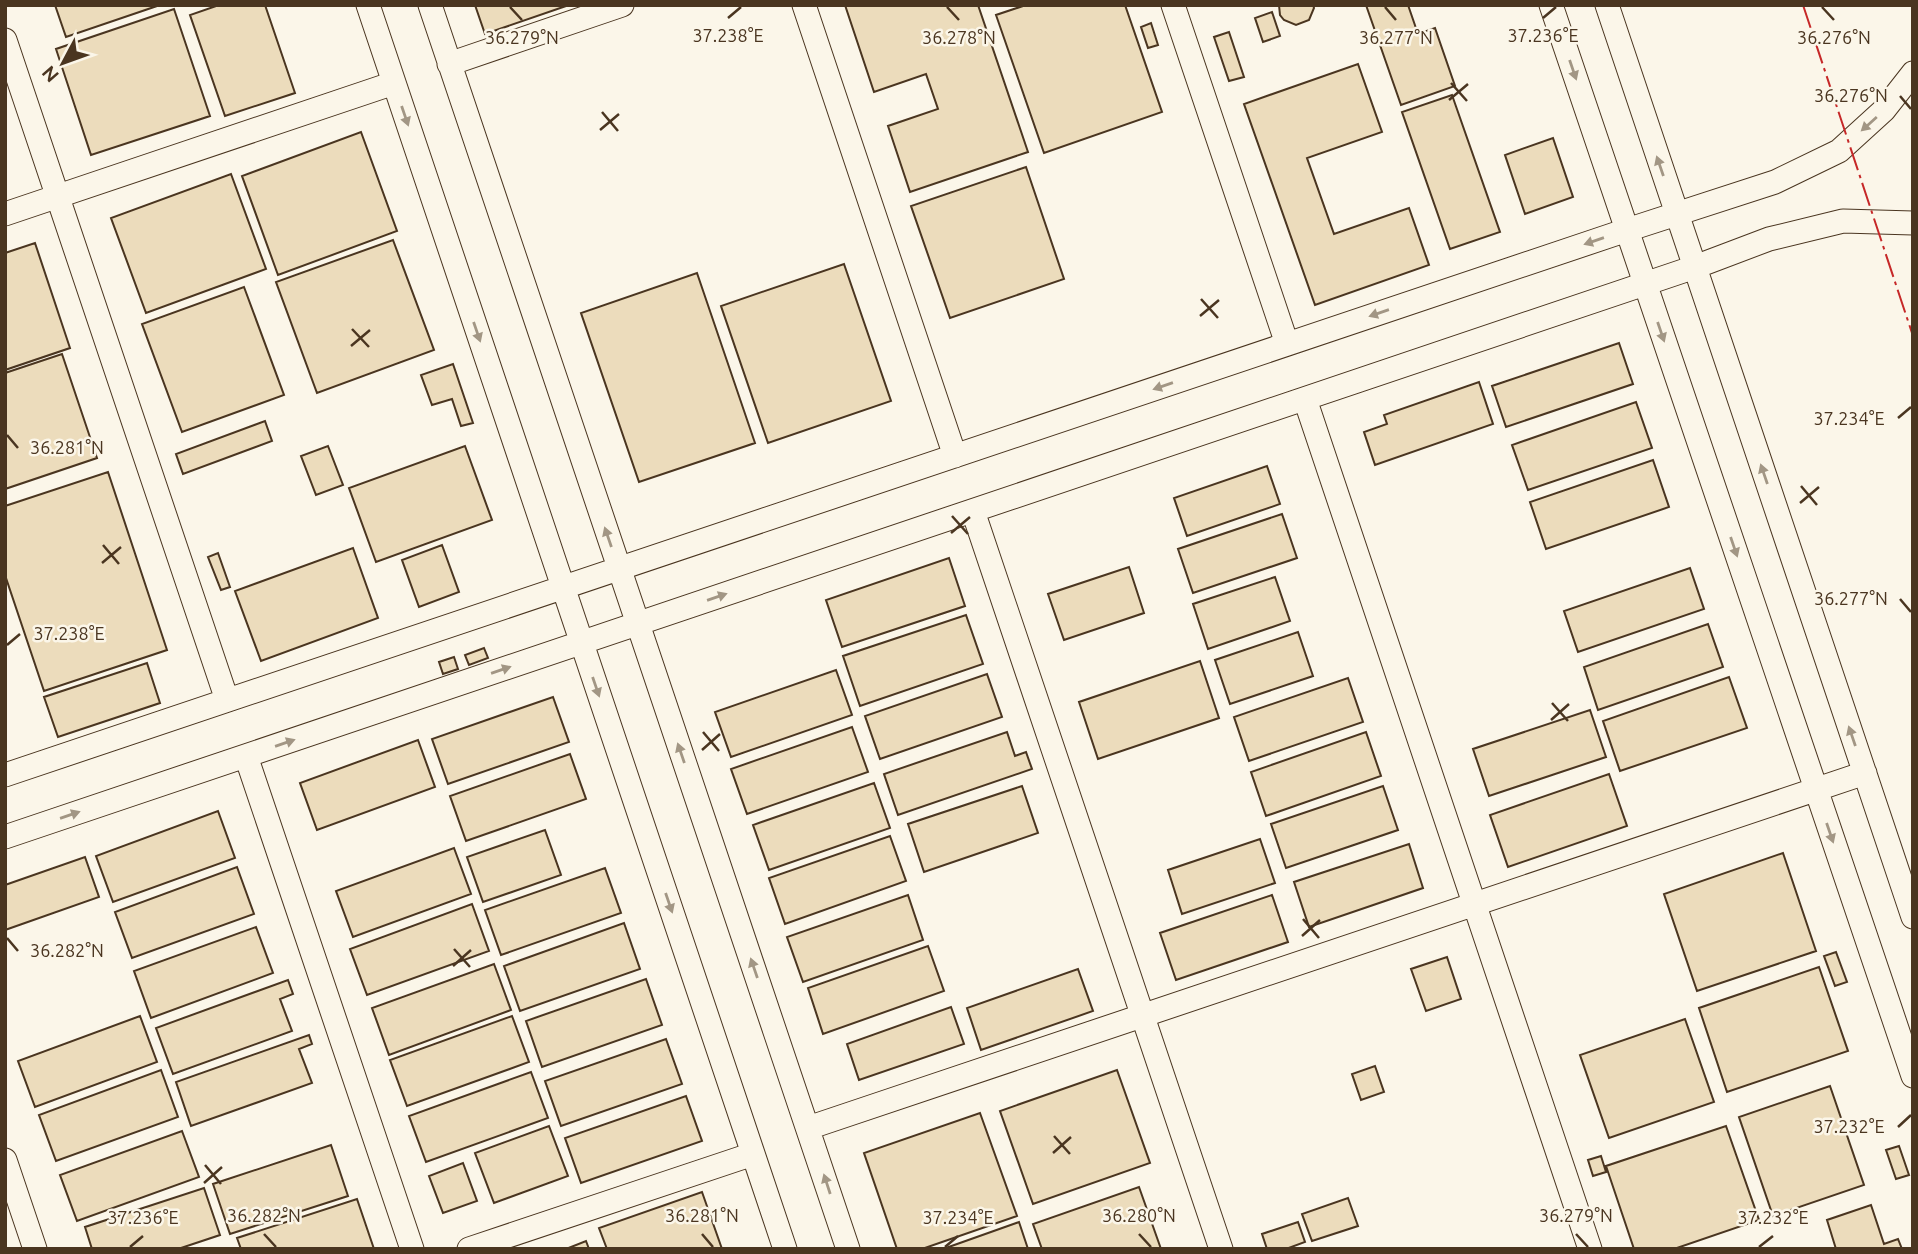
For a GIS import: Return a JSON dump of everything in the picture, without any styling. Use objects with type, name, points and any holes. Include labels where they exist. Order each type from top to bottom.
[{"type":"street","points":[[368,5],[785,1249]]},
{"type":"street","points":[[430,5],[848,1249]]},
{"type":"street","points":[[449,64],[622,5]]},
{"type":"street","points":[[804,5],[955,456]]},
{"type":"street","points":[[1173,5],[1287,344]]},
{"type":"street","points":[[1551,5],[1913,1076]]},
{"type":"street","points":[[1607,5],[1913,917]]},
{"type":"street","points":[[5,40],[228,700]]},
{"type":"street","points":[[5,775],[1676,213],[1775,183],[1839,151],[1884,110],[1913,73]]},
{"type":"street","points":[[5,214],[394,83]]},
{"type":"street","points":[[5,837],[1645,284],[1769,239],[1843,221],[1913,223]]},
{"type":"street","points":[[1305,399],[1590,1249]]},
{"type":"street","points":[[973,511],[1221,1249]]},
{"type":"street","points":[[246,756],[412,1249]]},
{"type":"street","points":[[808,1128],[1865,773]]},
{"type":"street","points":[[470,1249],[753,1154]]},
{"type":"street","points":[[5,1160],[35,1249]]},
{"type":"building","points":[[55,5],[160,5],[66,37]]},
{"type":"building","points":[[219,5],[265,5],[295,93],[225,116],[190,15]]},
{"type":"building","points":[[475,5],[569,5],[485,34]]},
{"type":"building","points":[[845,5],[978,5],[1028,152],[910,192],[888,126],[938,109],[926,74],[874,92]]},
{"type":"building","points":[[1026,5],[1125,5],[1162,112],[1044,153],[996,15]]},
{"type":"building","points":[[1279,5],[1313,5],[1314,8],[1309,20],[1296,25],[1284,20],[1280,15]]},
{"type":"building","points":[[1366,5],[1408,5],[1418,34],[1435,28],[1455,86],[1401,105]]},
{"type":"building","points":[[174,9],[210,116],[91,155],[56,49]]},
{"type":"building","points":[[1272,12],[1280,36],[1263,42],[1255,18]]},
{"type":"building","points":[[1151,23],[1158,45],[1148,48],[1141,27]]},
{"type":"building","points":[[1229,32],[1244,77],[1229,81],[1214,37]]},
{"type":"building","points":[[1358,64],[1382,132],[1307,158],[1334,234],[1409,208],[1429,265],[1315,305],[1244,104]]},
{"type":"building","points":[[1452,95],[1500,232],[1450,249],[1402,112]]},
{"type":"building","points":[[361,132],[397,231],[278,275],[242,176]]},
{"type":"building","points":[[1553,138],[1573,197],[1525,214],[1505,155]]},
{"type":"building","points":[[1026,167],[1064,279],[950,318],[911,206]]},
{"type":"building","points":[[231,174],[266,269],[146,313],[111,218]]},
{"type":"building","points":[[393,240],[434,350],[317,393],[276,282]]},
{"type":"building","points":[[35,243],[70,348],[5,370],[5,253]]},
{"type":"building","points":[[844,264],[891,401],[768,443],[721,306]]},
{"type":"building","points":[[697,273],[755,443],[639,482],[581,313]]},
{"type":"building","points":[[244,287],[284,395],[182,432],[142,324]]},
{"type":"building","points":[[1619,343],[1633,384],[1506,427],[1492,386]]},
{"type":"building","points":[[62,354],[97,458],[5,489],[5,373]]},
{"type":"building","points":[[453,364],[473,423],[461,426],[452,399],[432,405],[421,375]]},
{"type":"building","points":[[1479,382],[1493,424],[1375,465],[1364,432],[1387,424],[1384,415]]},
{"type":"building","points":[[1636,402],[1652,448],[1528,490],[1512,445]]},
{"type":"building","points":[[265,421],[272,441],[183,474],[176,454]]},
{"type":"building","points":[[328,446],[343,485],[316,495],[301,456]]},
{"type":"building","points":[[465,446],[492,520],[376,562],[349,488]]},
{"type":"building","points":[[1653,460],[1669,507],[1546,549],[1530,502]]},
{"type":"building","points":[[1267,466],[1280,504],[1187,536],[1174,498]]},
{"type":"building","points":[[108,472],[167,650],[44,691],[5,575],[5,506]]},
{"type":"building","points":[[1282,514],[1297,558],[1193,593],[1178,549]]},
{"type":"building","points":[[442,545],[459,592],[419,607],[402,560]]},
{"type":"building","points":[[353,548],[378,618],[261,661],[235,591]]},
{"type":"building","points":[[218,553],[230,587],[221,590],[208,557]]},
{"type":"building","points":[[949,558],[965,606],[842,647],[826,600]]},
{"type":"building","points":[[1129,567],[1144,613],[1064,640],[1048,594]]},
{"type":"building","points":[[1690,568],[1704,609],[1578,652],[1564,611]]},
{"type":"building","points":[[1275,577],[1290,621],[1208,649],[1193,604]]},
{"type":"building","points":[[966,615],[983,664],[860,706],[843,656]]},
{"type":"building","points":[[1708,624],[1723,667],[1598,710],[1584,667]]},
{"type":"building","points":[[1298,632],[1313,676],[1230,704],[1215,660]]},
{"type":"building","points":[[484,648],[488,658],[469,665],[465,655]]},
{"type":"building","points":[[454,657],[458,669],[443,674],[439,662]]},
{"type":"building","points":[[1200,661],[1219,718],[1098,759],[1079,702]]},
{"type":"building","points":[[147,663],[160,703],[58,737],[44,697]]},
{"type":"building","points":[[836,670],[852,715],[731,757],[715,712]]},
{"type":"building","points":[[987,674],[1002,717],[880,759],[865,716]]},
{"type":"building","points":[[1729,677],[1747,728],[1620,771],[1603,721]]},
{"type":"building","points":[[1348,678],[1363,722],[1249,761],[1234,717]]},
{"type":"building","points":[[553,697],[569,742],[448,784],[432,739]]},
{"type":"building","points":[[1590,710],[1606,757],[1489,796],[1473,749]]},
{"type":"building","points":[[852,727],[868,772],[747,814],[731,769]]},
{"type":"building","points":[[1007,732],[1015,756],[1026,752],[1032,769],[898,815],[884,774]]},
{"type":"building","points":[[1366,732],[1381,776],[1266,816],[1251,772]]},
{"type":"building","points":[[418,740],[435,787],[317,830],[300,783]]},
{"type":"building","points":[[570,754],[586,799],[466,841],[450,796]]},
{"type":"building","points":[[1609,774],[1627,826],[1508,867],[1490,815]]},
{"type":"building","points":[[874,783],[890,828],[769,870],[753,825]]},
{"type":"building","points":[[1022,786],[1038,833],[924,872],[908,824]]},
{"type":"building","points":[[1383,786],[1398,830],[1286,868],[1271,824]]},
{"type":"building","points":[[218,811],[235,858],[113,902],[96,856]]},
{"type":"building","points":[[545,830],[561,875],[483,902],[467,857]]},
{"type":"building","points":[[890,836],[906,881],[785,924],[769,878]]},
{"type":"building","points":[[1260,839],[1275,883],[1182,914],[1168,870]]},
{"type":"building","points":[[1409,844],[1423,888],[1309,927],[1294,882]]},
{"type":"building","points":[[454,848],[471,894],[353,937],[336,891]]},
{"type":"building","points":[[1783,853],[1816,951],[1697,991],[1664,894]]},
{"type":"building","points":[[85,857],[99,897],[5,930],[5,885]]},
{"type":"building","points":[[237,867],[254,914],[132,958],[115,912]]},
{"type":"building","points":[[605,868],[621,913],[501,955],[485,910]]},
{"type":"building","points":[[908,895],[923,940],[803,982],[787,937]]},
{"type":"building","points":[[1272,895],[1288,942],[1176,980],[1160,933]]},
{"type":"building","points":[[472,904],[489,951],[367,995],[350,949]]},
{"type":"building","points":[[624,923],[640,969],[520,1011],[504,966]]},
{"type":"building","points":[[256,927],[273,973],[151,1018],[134,971]]},
{"type":"building","points":[[928,946],[944,991],[823,1034],[808,988]]},
{"type":"building","points":[[1836,952],[1847,982],[1835,986],[1824,956]]},
{"type":"building","points":[[1447,957],[1461,999],[1426,1011],[1411,969]]},
{"type":"building","points":[[494,964],[511,1010],[389,1055],[372,1008]]},
{"type":"building","points":[[1819,967],[1848,1051],[1727,1092],[1699,1008]]},
{"type":"building","points":[[1078,969],[1093,1011],[981,1050],[967,1008]]},
{"type":"building","points":[[646,979],[662,1025],[542,1067],[526,1021]]},
{"type":"building","points":[[288,980],[293,994],[280,999],[292,1031],[173,1074],[156,1028]]},
{"type":"building","points":[[951,1007],[964,1044],[859,1080],[847,1044]]},
{"type":"building","points":[[140,1016],[157,1062],[35,1107],[18,1061]]},
{"type":"building","points":[[512,1016],[529,1062],[407,1106],[390,1060]]},
{"type":"building","points":[[1685,1019],[1714,1102],[1609,1138],[1580,1055]]},
{"type":"building","points":[[309,1035],[312,1044],[299,1049],[312,1083],[191,1126],[176,1082]]},
{"type":"building","points":[[666,1039],[682,1084],[561,1126],[545,1081]]},
{"type":"building","points":[[1375,1066],[1384,1092],[1361,1100],[1352,1074]]},
{"type":"building","points":[[161,1070],[178,1117],[56,1161],[39,1115]]},
{"type":"building","points":[[1117,1070],[1150,1163],[1033,1204],[1000,1111]]},
{"type":"building","points":[[531,1072],[548,1118],[426,1162],[409,1116]]},
{"type":"building","points":[[1830,1086],[1864,1185],[1773,1216],[1739,1117]]},
{"type":"building","points":[[686,1096],[702,1141],[581,1183],[565,1138]]},
{"type":"building","points":[[980,1113],[1017,1216],[922,1249],[897,1249],[864,1153]]},
{"type":"building","points":[[549,1126],[568,1176],[494,1203],[475,1153]]},
{"type":"building","points":[[1726,1126],[1759,1220],[1674,1249],[1634,1249],[1606,1166]]},
{"type":"building","points":[[182,1131],[199,1177],[77,1221],[60,1175]]},
{"type":"building","points":[[331,1145],[348,1196],[230,1234],[213,1184]]},
{"type":"building","points":[[1899,1146],[1909,1175],[1896,1179],[1886,1150]]},
{"type":"building","points":[[1601,1156],[1606,1172],[1593,1176],[1588,1160]]},
{"type":"building","points":[[463,1163],[477,1201],[443,1213],[429,1176]]},
{"type":"building","points":[[1139,1187],[1161,1249],[1042,1249],[1033,1224]]},
{"type":"building","points":[[204,1188],[220,1235],[178,1249],[92,1249],[85,1227]]},
{"type":"building","points":[[702,1192],[722,1249],[607,1249],[599,1228]]},
{"type":"building","points":[[1348,1198],[1358,1226],[1312,1241],[1302,1214]]},
{"type":"building","points":[[357,1199],[374,1249],[241,1249],[237,1238]]},
{"type":"building","points":[[1871,1205],[1884,1244],[1898,1239],[1902,1249],[1836,1249],[1827,1220]]},
{"type":"building","points":[[1019,1222],[1028,1249],[943,1249]]},
{"type":"building","points":[[1298,1222],[1305,1242],[1286,1249],[1267,1249],[1262,1234]]},
{"type":"building","points":[[586,1241],[589,1249],[566,1249]]},
{"type":"power","points":[[1803,5],[1913,336]]}]
